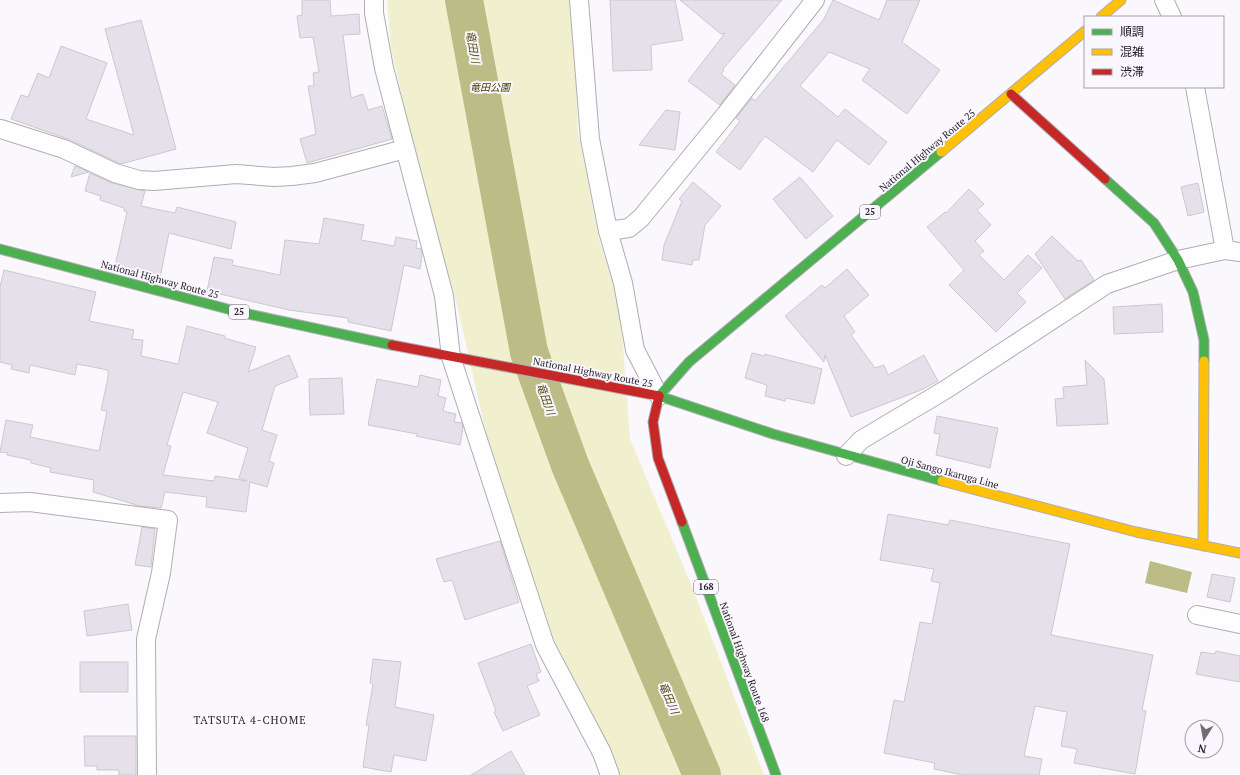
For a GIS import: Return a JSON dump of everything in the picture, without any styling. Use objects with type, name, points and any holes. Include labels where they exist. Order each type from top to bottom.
[{"type":"main road","points":[[1102,16],[1121,0]]},
{"type":"main road","name":"National Highway Route 25","points":[[0,249],[240,312],[451,357],[605,384],[659,396],[690,362],[1084,32]]},
{"type":"main road","points":[[1011,94],[1154,223],[1178,260],[1193,292],[1204,340],[1202,546]]},
{"type":"main road","name":"Oji Sango Ikaruga Line","points":[[659,396],[718,417],[846,456],[1088,521],[1240,553]]},
{"type":"main road","name":"National Highway Route 168","points":[[659,396],[653,422],[658,458],[776,775]]},
{"type":"street","points":[[374,0],[374,13],[384,68],[444,296],[451,357],[545,645],[602,753],[610,775]]},
{"type":"street","points":[[579,0],[590,139],[608,231],[622,283],[635,350],[659,396]]},
{"type":"street","points":[[608,231],[629,228],[641,218],[726,114],[815,0]]},
{"type":"street","points":[[1164,0],[1172,16]]},
{"type":"street","points":[[846,456],[861,440],[945,390],[1107,284],[1178,260],[1232,251],[1195,88]]},
{"type":"street","points":[[1,129],[64,150],[115,173],[139,180],[180,180],[236,174],[274,177],[292,176],[315,173],[405,149]]},
{"type":"street","points":[[0,503],[30,502],[168,520],[161,573],[146,638],[147,775]]},
{"type":"street","points":[[1197,615],[1240,624]]},
{"type":"green space","name":"竜田公園","points":[[387,0],[572,0],[578,132],[599,239],[617,297],[623,345],[630,439],[693,589],[764,775],[619,775],[604,736],[554,640],[488,442],[456,300],[425,197],[391,48]]},
{"type":"shaded area","points":[[1150,561],[1192,572],[1187,593],[1145,583]]},
{"type":"building","points":[[302,0],[330,0],[331,16],[359,14],[360,34],[343,35],[351,98],[363,94],[368,110],[382,106],[392,139],[307,163],[300,139],[316,134],[308,86],[314,86],[313,73],[319,72],[313,37],[300,38],[297,16],[302,15]]},
{"type":"building","points":[[610,0],[675,0],[683,40],[651,45],[652,70],[613,71]]},
{"type":"building","points":[[680,0],[782,0],[723,69],[724,70],[721,74],[735,85],[720,105],[688,81],[725,33],[721,34]]},
{"type":"building","points":[[833,0],[879,20],[887,0],[920,0],[902,42],[940,70],[907,114],[862,80],[870,69],[829,52],[800,86],[838,117],[845,109],[887,142],[869,165],[837,140],[813,172],[765,136],[740,170],[716,152],[740,121],[736,118],[752,98],[755,101],[824,19]]},
{"type":"building","points":[[141,20],[176,149],[121,164],[68,139],[11,119],[21,95],[28,97],[38,73],[49,78],[61,46],[107,63],[86,119],[134,135],[105,29]]},
{"type":"building","points":[[666,110],[680,112],[675,150],[639,145]]},
{"type":"building","points":[[75,166],[89,172],[71,177]]},
{"type":"building","points":[[90,173],[112,183],[145,191],[141,206],[175,213],[177,207],[236,222],[231,249],[169,233],[160,278],[115,266],[127,212],[124,211],[124,208],[100,200],[101,196],[85,191]]},
{"type":"building","points":[[800,177],[833,216],[806,239],[773,199]]},
{"type":"building","points":[[693,182],[721,206],[705,225],[699,260],[693,260],[692,265],[662,260],[664,245],[682,201],[679,199]]},
{"type":"building","points":[[1198,183],[1204,212],[1188,216],[1181,187]]},
{"type":"building","points":[[969,189],[984,204],[977,210],[991,225],[975,241],[984,251],[979,255],[1004,280],[1028,255],[1042,268],[1017,293],[1026,302],[996,332],[949,285],[964,270],[927,227],[945,212],[946,213]]},
{"type":"building","points":[[324,218],[364,225],[361,240],[394,246],[396,237],[417,241],[416,248],[421,249],[422,255],[420,269],[404,265],[391,331],[348,322],[348,318],[289,310],[207,291],[214,257],[233,260],[232,265],[280,275],[285,240],[319,244]]},
{"type":"building","points":[[1052,236],[1078,261],[1081,260],[1094,280],[1065,299],[1035,254]]},
{"type":"building","points":[[847,269],[869,295],[844,316],[855,332],[851,335],[875,368],[884,365],[888,375],[924,355],[938,381],[921,390],[851,417],[825,355],[824,362],[785,316],[822,285],[825,288]]},
{"type":"building","points":[[4,270],[96,292],[89,321],[134,330],[132,339],[143,340],[141,356],[178,364],[187,326],[225,336],[224,338],[256,347],[248,372],[289,355],[298,377],[275,386],[262,430],[277,435],[269,461],[274,463],[267,487],[250,482],[246,512],[206,507],[207,497],[165,492],[161,508],[140,506],[93,492],[94,480],[50,472],[51,468],[31,463],[31,460],[0,452],[6,420],[33,425],[30,437],[99,451],[107,411],[101,410],[108,378],[108,370],[77,364],[75,375],[30,365],[29,373],[11,369],[12,365],[0,362],[0,287]],"holes":[[[183,392],[218,402],[207,433],[248,448],[239,478],[247,481],[215,476],[214,481],[163,475],[171,446],[167,445]]]},
{"type":"building","points":[[1162,304],[1163,332],[1114,334],[1113,307]]},
{"type":"building","points":[[752,353],[765,356],[765,354],[822,369],[814,404],[786,398],[785,401],[765,396],[767,385],[745,378]]},
{"type":"building","points":[[1085,360],[1104,379],[1108,424],[1057,426],[1055,399],[1064,398],[1063,387],[1087,385]]},
{"type":"building","points":[[420,375],[441,380],[438,396],[446,398],[443,411],[456,414],[454,422],[462,423],[463,428],[460,445],[416,436],[417,434],[368,425],[377,379],[418,387]]},
{"type":"building","points":[[342,378],[344,414],[310,415],[309,379]]},
{"type":"building","points":[[937,416],[998,428],[990,468],[936,455],[940,434],[934,433]]},
{"type":"building","points":[[888,514],[948,525],[950,520],[1070,544],[1051,635],[1153,655],[1142,710],[1146,711],[1135,774],[1074,763],[1077,749],[1061,746],[1067,712],[1035,706],[1024,756],[1042,759],[1039,775],[963,775],[934,769],[935,763],[884,753],[894,700],[904,702],[920,622],[932,624],[940,583],[931,581],[934,569],[880,560]]},
{"type":"building","points":[[142,527],[155,529],[151,567],[135,565]]},
{"type":"building","points":[[500,541],[519,602],[465,620],[452,580],[444,582],[436,559]]},
{"type":"building","points":[[1212,574],[1235,578],[1230,602],[1207,597]]},
{"type":"building","points":[[128,604],[132,630],[87,636],[84,611]]},
{"type":"building","points":[[531,644],[541,672],[536,674],[539,681],[527,686],[540,715],[503,731],[494,712],[496,711],[478,663]]},
{"type":"building","points":[[1216,651],[1240,656],[1240,682],[1196,674],[1201,652],[1215,654]]},
{"type":"building","points":[[373,659],[401,662],[395,707],[434,715],[426,761],[394,755],[391,772],[363,767],[369,725],[366,725],[373,684],[370,683]]},
{"type":"building","points":[[80,662],[128,662],[128,692],[80,692]]},
{"type":"building","points":[[84,736],[136,736],[136,775],[119,775],[119,770],[97,770],[97,766],[85,766]]},
{"type":"building","points":[[511,751],[525,775],[471,775]]},
{"type":"waterway","name":"竜田川","points":[[464,0],[529,352],[570,465],[702,775]]},
{"type":"traffic: fast","points":[[659,396],[689,362],[941,152]]},
{"type":"traffic: fast","points":[[1105,179],[1154,223],[1178,260],[1193,292],[1204,340],[1204,361]]},
{"type":"traffic: fast","points":[[0,249],[239,312],[392,345]]},
{"type":"traffic: fast","points":[[659,396],[773,434],[942,481]]},
{"type":"traffic: fast","points":[[682,522],[776,775]]},
{"type":"traffic: slow","points":[[1102,16],[1121,0]]},
{"type":"traffic: slow","points":[[941,152],[1084,32]]},
{"type":"traffic: slow","points":[[1203,546],[1204,361]]},
{"type":"traffic: slow","points":[[942,481],[1136,532],[1240,553]]},
{"type":"traffic: jam","points":[[1011,94],[1105,179]]},
{"type":"traffic: jam","points":[[392,345],[659,396]]},
{"type":"traffic: jam","points":[[659,396],[653,422],[658,458],[682,522]]},
{"type":"district","name":"TATSUTA 4-CHOME","points":[[250,720]]}]
